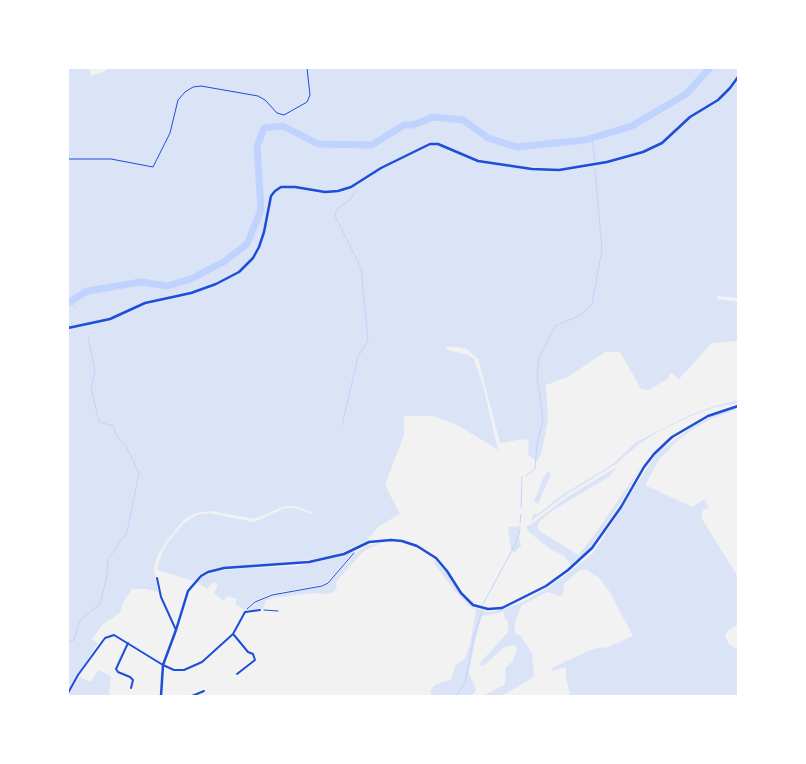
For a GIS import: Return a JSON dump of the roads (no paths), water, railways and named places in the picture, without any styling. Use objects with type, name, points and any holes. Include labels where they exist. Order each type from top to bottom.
[{"type":"main road","points":[[68,328],[110,319],[145,303],[192,294],[239,272],[253,258],[259,247],[271,196],[281,187],[295,187],[325,192],[338,191],[351,187],[381,168],[430,144],[438,144],[478,161],[532,170],[558,170],[607,162],[643,152],[662,143],[690,117],[718,100],[738,77]]},
{"type":"main road","points":[[161,696],[163,665],[188,591],[201,576],[208,572],[224,568],[309,562],[344,554],[369,542],[402,541],[416,546],[436,558],[461,593],[473,605],[488,609],[502,608],[520,601],[546,586],[568,570],[592,548],[621,507],[644,467],[654,454],[672,437],[708,416],[737,406]]},
{"type":"street","points":[[157,578],[162,598],[176,630]]},
{"type":"street","points":[[68,693],[78,675],[105,638],[114,635],[163,665],[178,670],[202,662],[233,634],[245,612],[260,610]]},
{"type":"street","points":[[233,634],[248,652],[252,654],[255,660],[237,674]]},
{"type":"street","points":[[128,643],[116,669],[133,680],[131,688]]},
{"type":"street","points":[[192,696],[204,691]]},
{"type":"waterway","points":[[68,303],[87,291],[141,282],[167,286],[191,279],[225,261],[247,244],[261,210],[257,147],[264,128],[283,126],[318,144],[372,145],[404,125],[413,125],[433,117],[463,120],[488,138],[517,147],[585,140],[632,126],[686,94],[710,68]]},
{"type":"waterway","points":[[592,138],[595,161]]},
{"type":"waterway","points":[[526,476],[535,469],[537,444],[543,420],[537,376],[539,358],[555,326],[579,316],[592,304],[602,250],[595,169]]},
{"type":"waterway","points":[[342,425],[358,357],[368,340],[361,268],[335,216],[337,209],[351,199],[355,192]]},
{"type":"waterway","points":[[71,301],[76,309]]},
{"type":"waterway","points":[[68,642],[74,640],[80,620],[100,604],[107,575],[108,559],[127,532],[139,473],[126,446],[116,435],[113,426],[99,422],[91,387],[95,371],[88,337]]},
{"type":"waterway","points":[[521,507],[522,477]]},
{"type":"waterway","points":[[520,523],[521,514]]},
{"type":"waterway","points":[[483,604],[515,545],[520,530]]},
{"type":"waterway","points":[[456,696],[465,683],[474,636],[482,611]]}]
